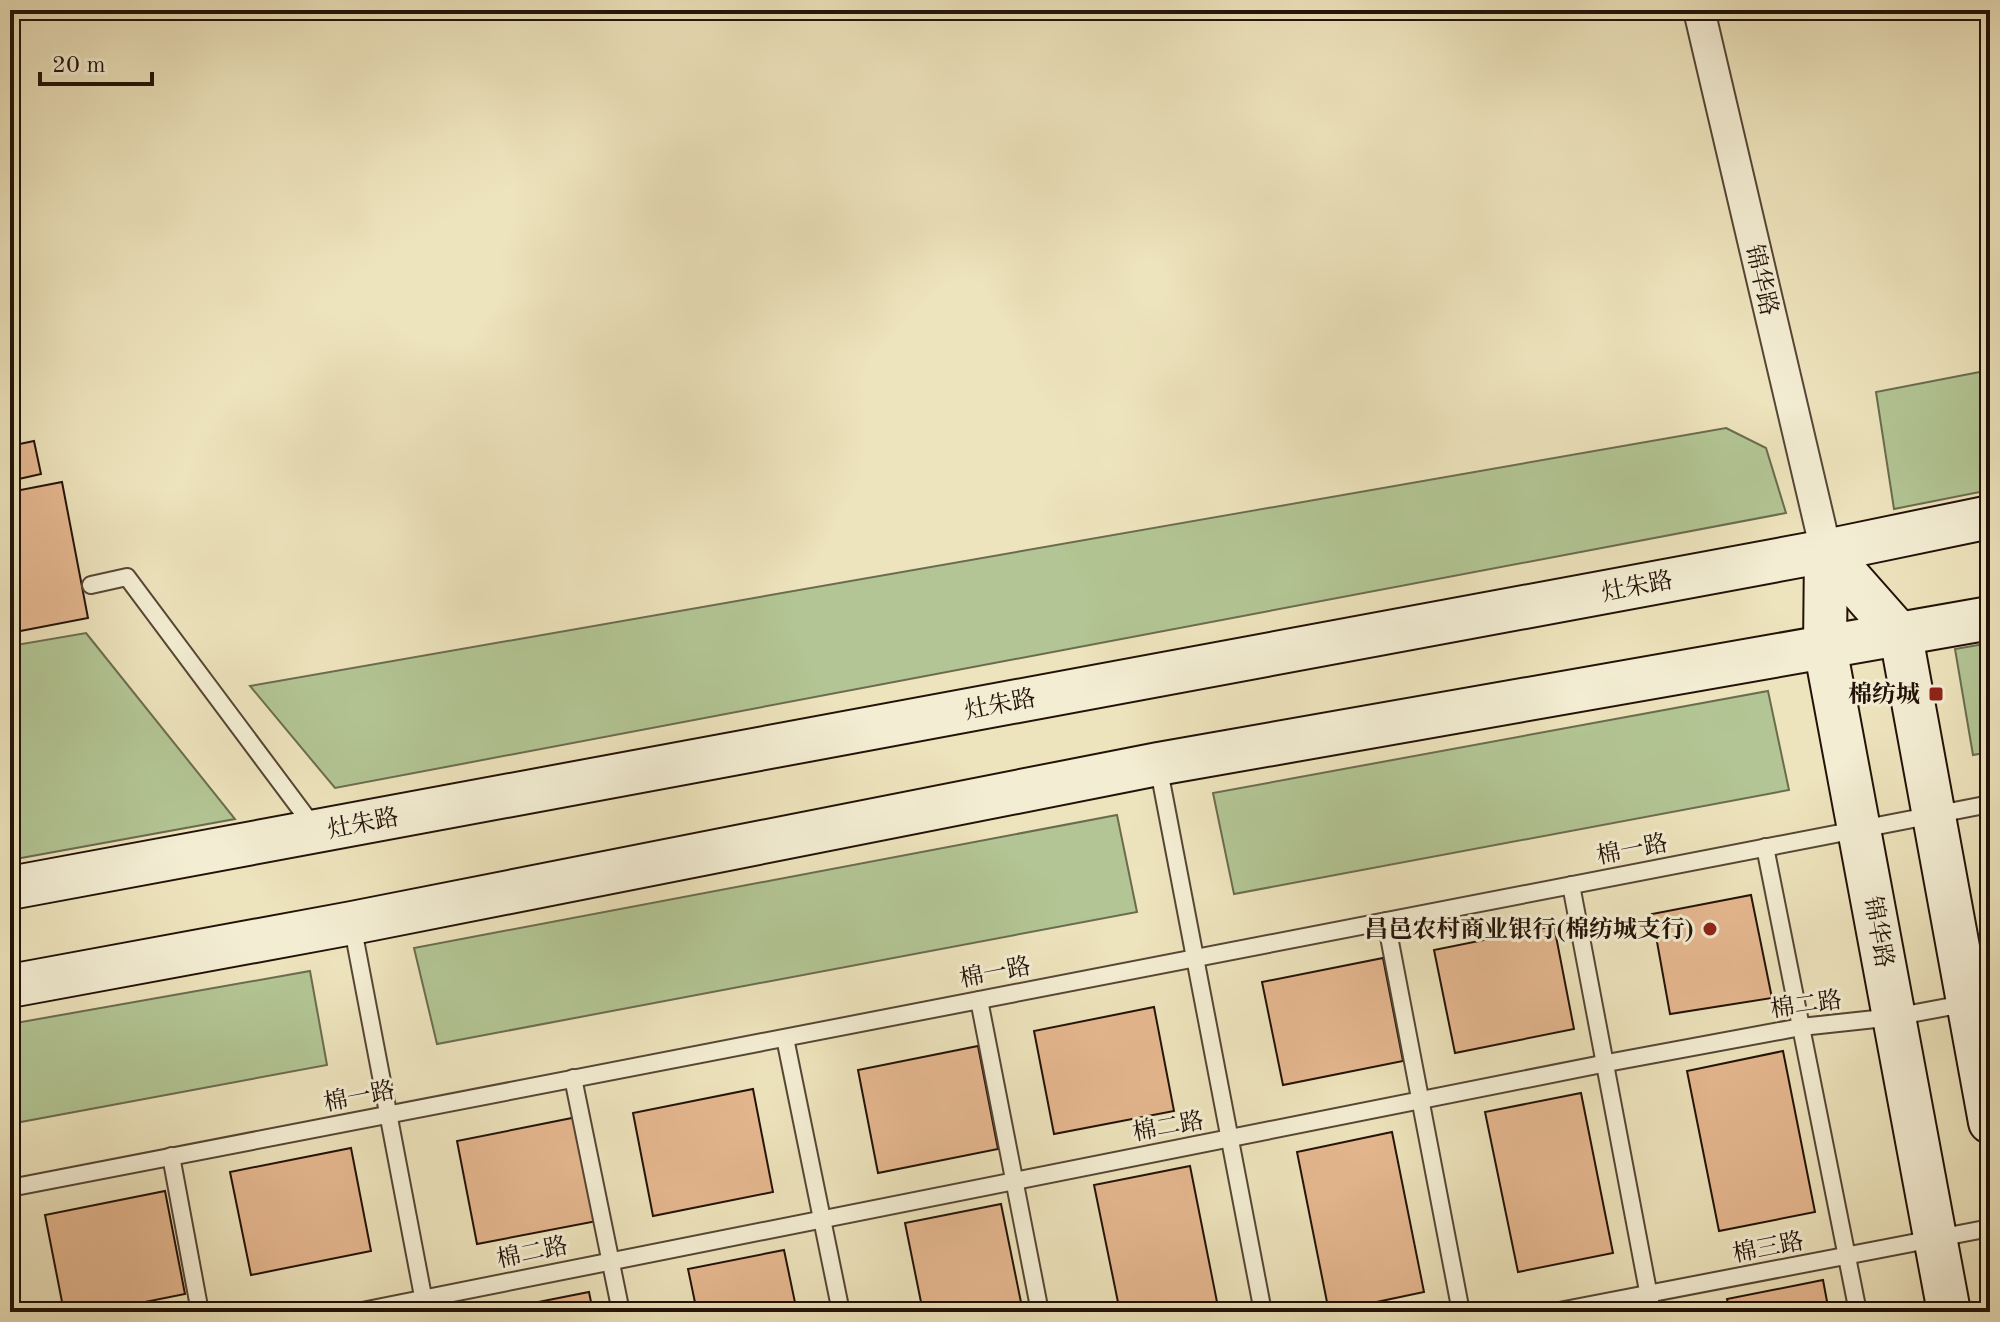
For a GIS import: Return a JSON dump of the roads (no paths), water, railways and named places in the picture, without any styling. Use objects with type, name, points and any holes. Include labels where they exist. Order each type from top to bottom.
[{"type":"main road","name":"灶朱路","points":[[10,888],[1826,551],[1990,517]]},
{"type":"main road","name":"锦华路","points":[[1826,551],[1901,636]]},
{"type":"main road","name":"锦华路","points":[[1826,551],[1825,647],[1949,1312]]},
{"type":"main road","points":[[10,986],[352,923],[1158,764],[1990,618]]},
{"type":"main road","points":[[1901,636],[1935,814],[1978,1001],[1990,1122]]},
{"type":"street","name":"锦华路","points":[[1699,10],[1826,551]]},
{"type":"lane","points":[[91,585],[127,577],[317,832]]},
{"type":"lane","points":[[1158,764],[1263,1312]]},
{"type":"lane","name":"棉一路","points":[[10,1188],[1990,804]]},
{"type":"lane","points":[[1765,847],[1858,1312]]},
{"type":"lane","points":[[1571,885],[1652,1312]]},
{"type":"lane","points":[[1386,921],[1423,1100],[1461,1312]]},
{"type":"lane","points":[[352,923],[425,1306]]},
{"type":"lane","points":[[979,1000],[1040,1312]]},
{"type":"lane","name":"棉二路","points":[[357,1312],[425,1306],[611,1260],[1607,1063],[1801,1027],[1894,1017],[1978,1001]]},
{"type":"lane","points":[[785,1038],[841,1312]]},
{"type":"lane","points":[[573,1078],[621,1312]]},
{"type":"lane","points":[[171,1156],[200,1312]]},
{"type":"lane","name":"棉三路","points":[[1554,1312],[1990,1228]]},
{"type":"place","name":"棉纺城","points":[[1936,694]]},
{"type":"place","name":"昌邑农村商业银行(棉纺城支行)","points":[[1710,929]]}]
